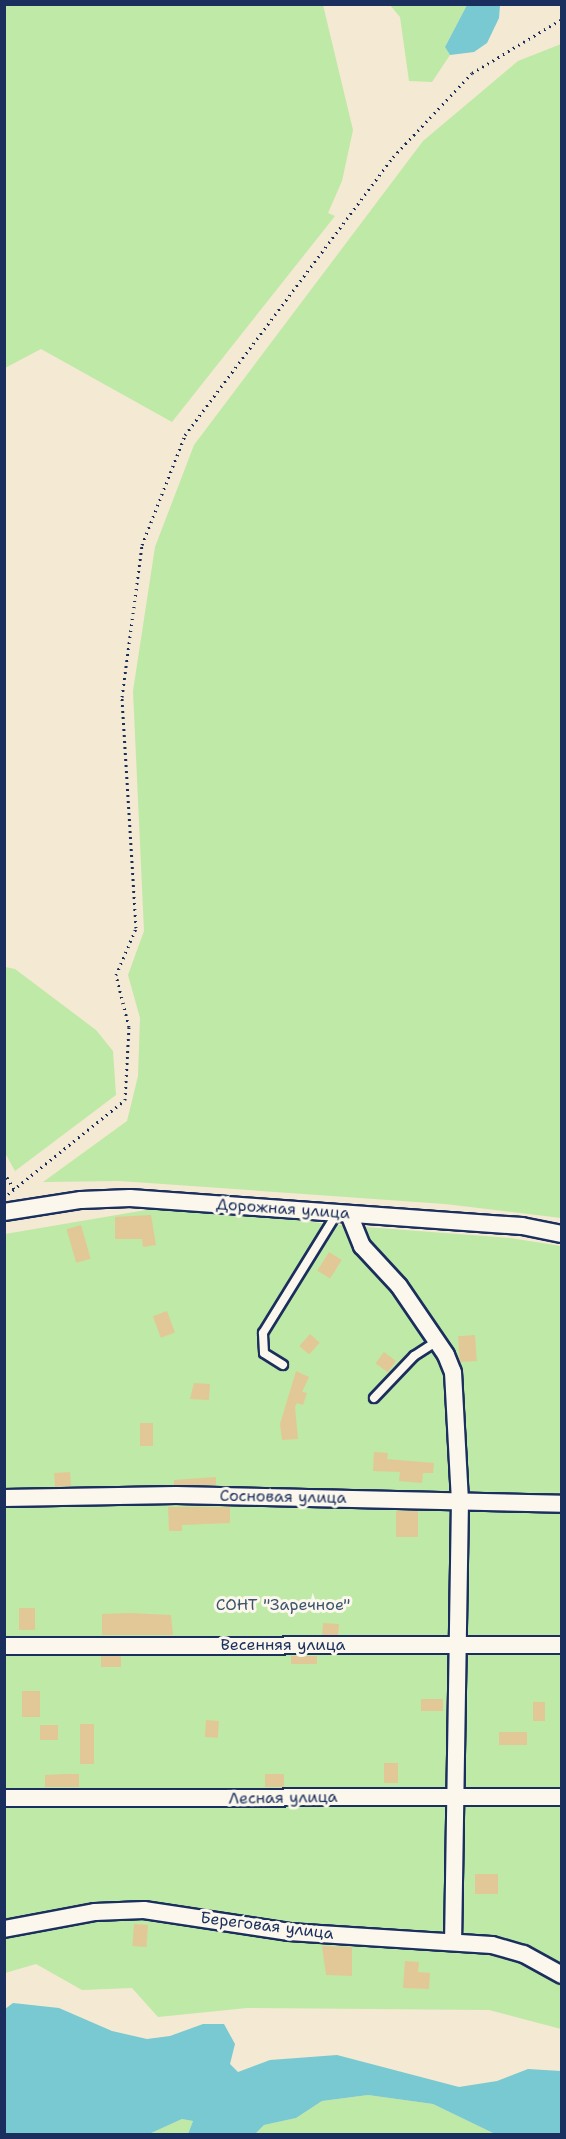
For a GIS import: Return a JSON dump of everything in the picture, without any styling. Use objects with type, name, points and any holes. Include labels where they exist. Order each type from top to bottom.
[{"type":"street","name":"Дорожная улица","points":[[4,1212],[81,1200],[130,1198],[522,1226],[561,1234]]},
{"type":"street","points":[[343,1213],[362,1246],[399,1286],[437,1341],[453,1372],[460,1500],[453,1942]]},
{"type":"street","name":"Сосновая улица","points":[[4,1498],[176,1495],[561,1504]]},
{"type":"street","name":"Весенняя улица","points":[[4,1646],[561,1645]]},
{"type":"street","name":"Лесная улица","points":[[4,1798],[561,1797]]},
{"type":"street","name":"Береговая улица","points":[[4,1929],[95,1912],[144,1910],[289,1932],[492,1945],[524,1954],[561,1975]]},
{"type":"lane","points":[[283,1365],[264,1353],[263,1333],[343,1213]]},
{"type":"lane","points":[[374,1398],[414,1356],[437,1341]]},
{"type":"path","points":[[4,1197],[124,1100],[129,1027],[116,975],[135,928],[122,697],[142,545],[185,435],[393,157],[472,73],[561,19]]},
{"type":"path","points":[[4,1172],[14,1189]]},
{"type":"green space","points":[[5,4],[323,5],[353,130],[342,181],[328,213],[335,216],[172,422],[41,349],[5,368]]},
{"type":"green space","points":[[390,5],[467,5],[445,47],[450,55],[432,82],[409,81],[400,17]]},
{"type":"green space","points":[[561,44],[561,1218],[445,1204],[120,1181],[43,1182],[127,1121],[138,1076],[140,1018],[128,975],[144,931],[133,691],[155,547],[194,445],[423,141],[518,61]]},
{"type":"green space","points":[[5,967],[15,969],[96,1030],[113,1051],[116,1095],[15,1171],[5,1153]]},
{"type":"green space","name":"СОНТ \"Заречное\"","points":[[152,1209],[261,1214],[326,1224],[510,1238],[561,1246],[561,2029],[489,2010],[247,2008],[158,2017],[132,1988],[82,1990],[36,1964],[5,1973],[5,1234]]},
{"type":"green space","points":[[368,2095],[433,2104],[495,2134],[255,2134],[264,2125],[296,2118],[322,2101]]},
{"type":"green space","points":[[182,2119],[193,2121],[188,2134],[149,2134]]},
{"type":"water","points":[[467,5],[500,5],[499,18],[487,43],[474,52],[450,55],[445,47]]},
{"type":"water","points":[[13,2003],[59,2008],[112,2031],[147,2039],[170,2036],[203,2024],[224,2024],[235,2044],[230,2064],[238,2072],[270,2060],[337,2055],[459,2087],[497,2081],[528,2069],[561,2071],[561,2134],[495,2134],[433,2104],[368,2095],[322,2101],[296,2118],[264,2125],[255,2134],[188,2134],[193,2121],[182,2119],[149,2134],[5,2134],[5,2009]]},
{"type":"building","points":[[151,1215],[156,1245],[143,1247],[142,1239],[115,1239],[115,1217]]},
{"type":"building","points":[[81,1225],[91,1259],[76,1263],[67,1229]]},
{"type":"building","points":[[329,1252],[342,1260],[330,1279],[317,1271]]},
{"type":"building","points":[[167,1311],[175,1333],[161,1338],[153,1316]]},
{"type":"building","points":[[310,1334],[320,1343],[309,1355],[299,1346]]},
{"type":"building","points":[[475,1335],[477,1361],[460,1362],[458,1336]]},
{"type":"building","points":[[384,1352],[396,1361],[388,1372],[376,1363]]},
{"type":"building","points":[[296,1371],[309,1377],[302,1392],[307,1393],[303,1405],[297,1403],[295,1407],[298,1439],[282,1440],[280,1424]]},
{"type":"building","points":[[194,1383],[210,1384],[209,1400],[190,1399]]},
{"type":"building","points":[[140,1423],[153,1423],[153,1446],[140,1446]]},
{"type":"building","points":[[374,1452],[388,1453],[387,1459],[434,1463],[433,1473],[423,1473],[422,1483],[399,1481],[400,1472],[373,1471]]},
{"type":"building","points":[[70,1472],[71,1486],[55,1487],[54,1473]]},
{"type":"building","points":[[216,1477],[216,1485],[174,1485],[174,1480]]},
{"type":"building","points":[[168,1507],[230,1507],[230,1523],[182,1525],[182,1531],[169,1531]]},
{"type":"building","points":[[396,1511],[418,1511],[418,1537],[396,1537]]},
{"type":"building","points":[[19,1608],[35,1608],[35,1630],[19,1630]]},
{"type":"building","points":[[102,1614],[171,1615],[173,1635],[102,1635]]},
{"type":"building","points":[[323,1623],[339,1624],[338,1636],[322,1635]]},
{"type":"building","points":[[101,1656],[121,1656],[121,1667],[101,1667]]},
{"type":"building","points":[[291,1656],[317,1656],[317,1664],[291,1664]]},
{"type":"building","points":[[22,1691],[40,1691],[40,1717],[22,1717]]},
{"type":"building","points":[[421,1699],[443,1699],[443,1711],[421,1711]]},
{"type":"building","points":[[533,1702],[545,1702],[545,1721],[533,1721]]},
{"type":"building","points":[[206,1720],[219,1721],[218,1738],[205,1737]]},
{"type":"building","points":[[80,1724],[94,1724],[94,1764],[80,1764]]},
{"type":"building","points":[[40,1725],[58,1725],[58,1740],[40,1740]]},
{"type":"building","points":[[499,1732],[527,1732],[527,1745],[499,1745]]},
{"type":"building","points":[[384,1763],[398,1763],[398,1783],[384,1783]]},
{"type":"building","points":[[79,1774],[79,1787],[45,1787],[45,1775]]},
{"type":"building","points":[[265,1774],[284,1774],[284,1787],[265,1787]]},
{"type":"building","points":[[475,1874],[498,1874],[498,1894],[475,1894]]},
{"type":"building","points":[[134,1924],[148,1925],[146,1947],[132,1946]]},
{"type":"building","points":[[322,1946],[352,1947],[352,1976],[326,1975]]},
{"type":"building","points":[[405,1961],[419,1962],[418,1972],[430,1973],[429,1989],[403,1988]]}]
